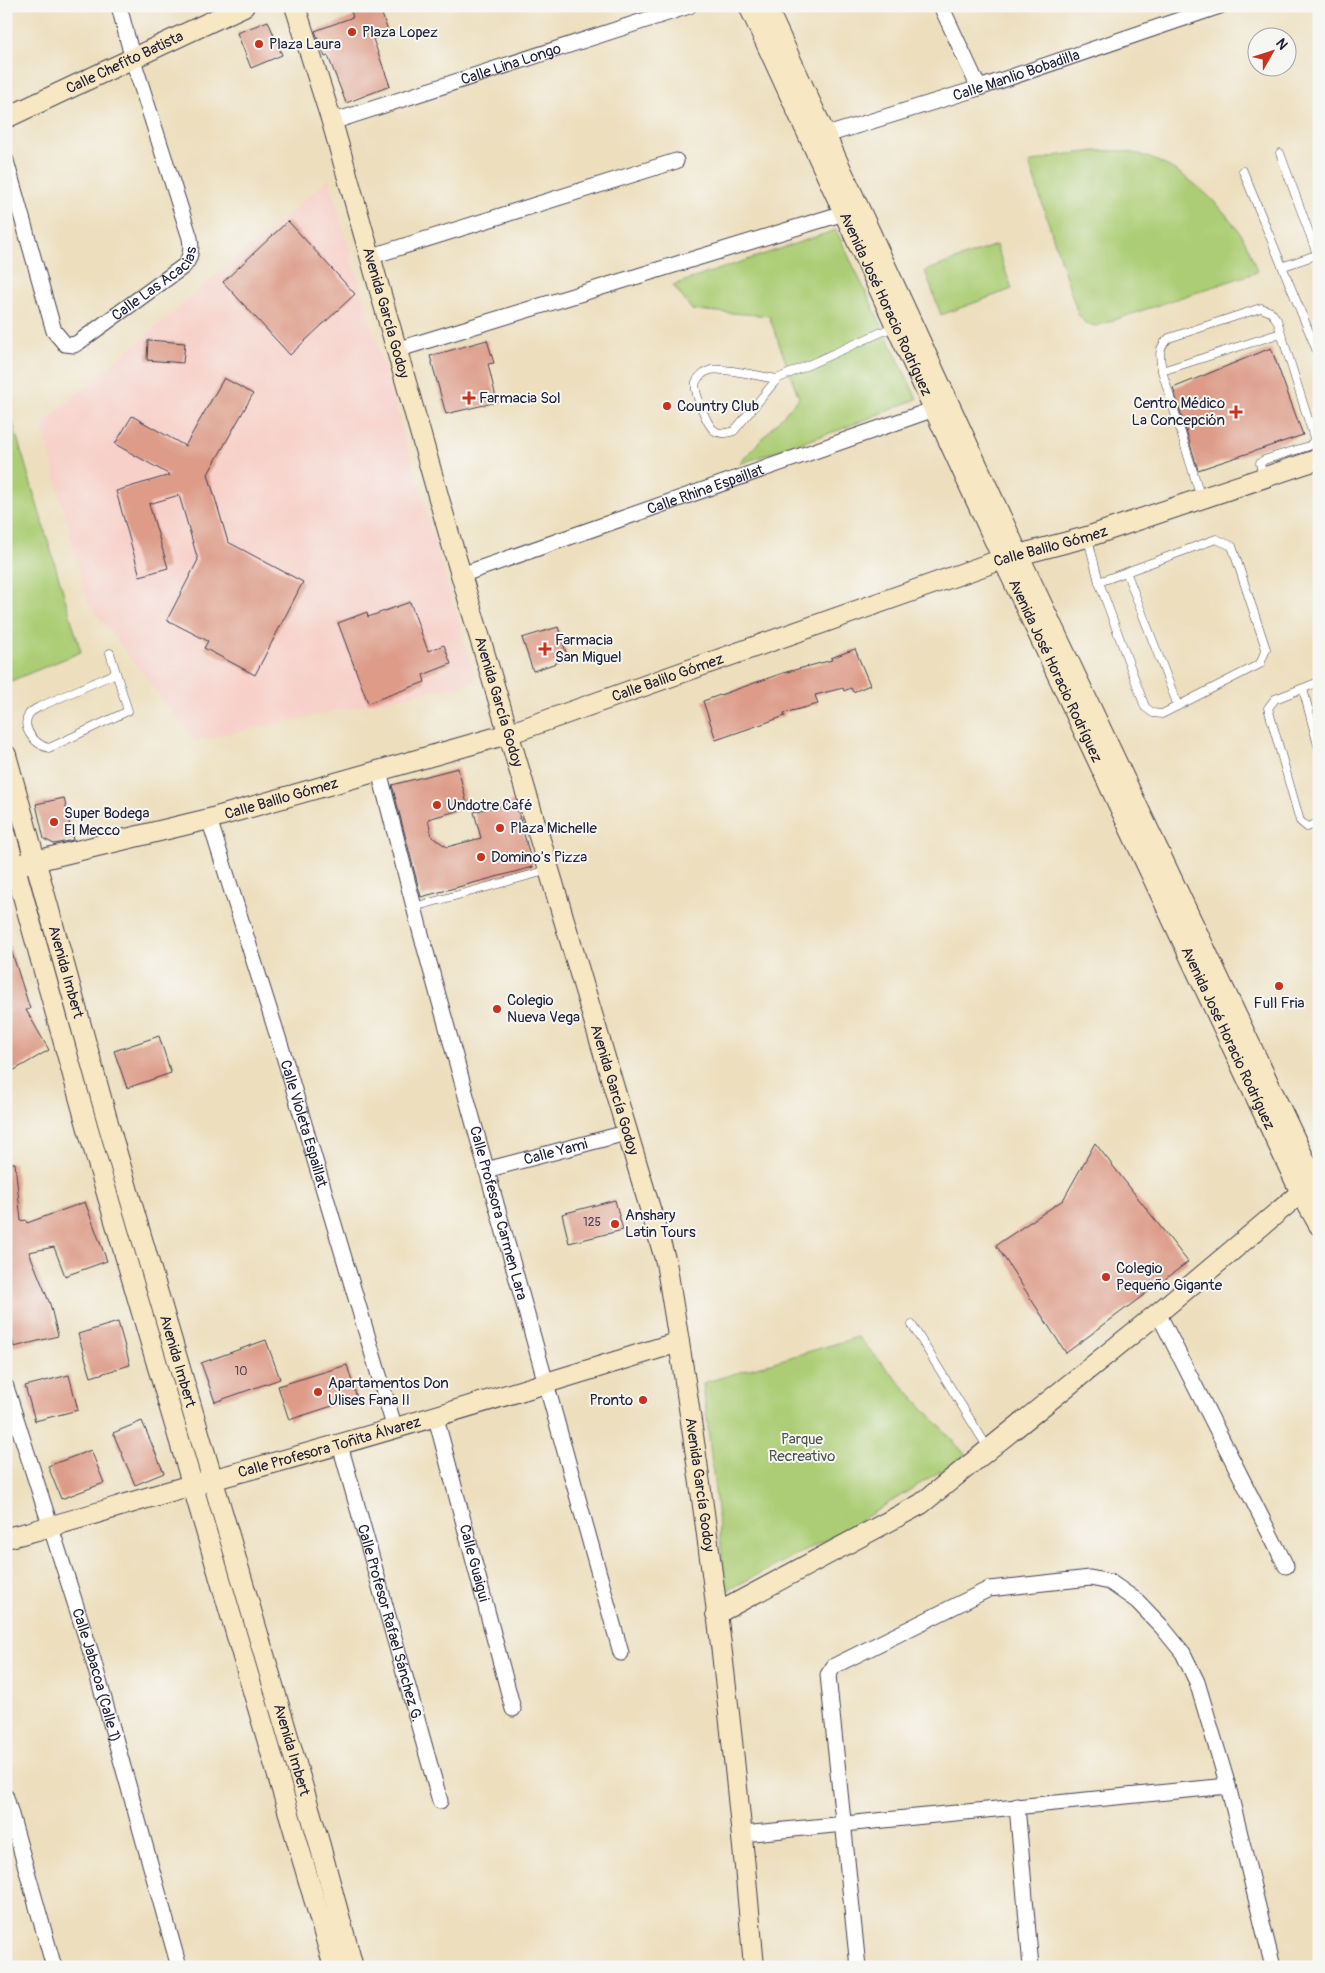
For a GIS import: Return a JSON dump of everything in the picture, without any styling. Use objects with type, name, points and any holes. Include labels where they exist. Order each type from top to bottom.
[{"type":"main road","name":"Calle Chefito Batista","points":[[6,118],[133,60],[244,6]]},
{"type":"main road","name":"Avenida García Godoy","points":[[295,6],[332,122],[369,258],[461,575],[666,1262],[679,1342],[716,1614],[743,1834],[754,1967]]},
{"type":"main road","name":"Avenida José Horacio Rodríguez","points":[[749,6],[912,318],[941,407]]},
{"type":"main road","name":"Avenida José Horacio Rodríguez","points":[[766,6],[819,138],[844,214],[897,325],[941,407],[1011,557],[1313,1185],[1319,1225]]},
{"type":"main road","name":"Calle Balilo Gómez","points":[[11,867],[209,819],[508,734],[1011,557],[1087,537],[1319,459]]},
{"type":"main road","name":"Avenida Imbert","points":[[6,754],[108,1123],[309,1883],[334,1967]]},
{"type":"main road","name":"Avenida Imbert","points":[[6,835],[11,867],[88,1129],[329,1878],[353,1967]]},
{"type":"main road","points":[[88,1129],[108,1123]]},
{"type":"main road","points":[[716,1614],[921,1504],[1313,1185]]},
{"type":"main road","name":"Calle Profesora Toñita Álvarez","points":[[6,1538],[51,1527],[203,1482],[436,1418],[679,1342]]},
{"type":"main road","points":[[309,1883],[329,1878]]},
{"type":"street","name":"Calle Las Acacias","points":[[6,161],[54,331],[65,344],[74,344],[184,266],[190,254],[190,238],[133,60],[119,6]]},
{"type":"street","name":"Calle Lina Longo","points":[[332,122],[689,6]]},
{"type":"street","points":[[941,6],[979,88]]},
{"type":"street","name":"Calle Manlio Bobadilla","points":[[819,138],[979,88],[1220,6]]},
{"type":"street","points":[[369,258],[676,161]]},
{"type":"street","points":[[396,350],[844,214]]},
{"type":"street","name":"Calle Rhina Espaillat","points":[[461,575],[941,407]]},
{"type":"street","name":"Calle Profesora Carmen Lara","points":[[379,771],[486,1170],[621,1653]]},
{"type":"street","name":"Calle Violeta Espaillat","points":[[209,819],[286,1062],[395,1429]]},
{"type":"street","name":"Calle Yami","points":[[486,1170],[626,1133]]},
{"type":"street","points":[[1158,1313],[1286,1566]]},
{"type":"street","name":"Calle Jabacoa (Calle 1)","points":[[6,1387],[92,1656],[179,1967]]},
{"type":"street","name":"Calle Guaigui","points":[[436,1418],[513,1709]]},
{"type":"street","name":"Calle Profesor Rafael Sánchez G.","points":[[340,1444],[440,1801]]},
{"type":"street","points":[[858,1967],[828,1675],[834,1666],[989,1589],[1090,1578],[1110,1582],[1137,1601],[1183,1653],[1197,1682],[1228,1786],[1273,1967]]},
{"type":"street","points":[[743,1834],[842,1822],[1228,1786]]},
{"type":"street","points":[[6,1797],[54,1967]]},
{"type":"street","points":[[1017,1806],[1031,1967]]},
{"type":"lane","points":[[1280,152],[1318,254],[1284,266]]},
{"type":"lane","points":[[1243,171],[1284,266],[1319,356]]},
{"type":"lane","points":[[1201,498],[1162,371],[1159,353],[1162,344],[1169,338],[1261,308],[1270,312],[1278,320],[1314,438],[1313,442],[1308,446],[1260,463],[1263,478]]},
{"type":"lane","points":[[777,379],[713,370],[700,374],[695,383],[707,421],[715,431],[724,434],[734,431],[777,379],[897,325]]},
{"type":"lane","points":[[1162,371],[1281,332]]},
{"type":"lane","points":[[1087,537],[1100,582],[1145,707],[1152,713],[1162,714],[1260,664],[1264,657],[1266,649],[1232,546],[1216,539],[1127,574],[1100,582]]},
{"type":"lane","points":[[1127,574],[1178,706]]},
{"type":"lane","points":[[110,653],[128,711],[49,748],[40,746],[32,739],[27,723],[29,714],[39,706],[116,673]]},
{"type":"lane","points":[[1319,682],[1275,699],[1268,708],[1300,821],[1307,827],[1319,823]]},
{"type":"lane","points":[[1303,689],[1319,749]]},
{"type":"lane","points":[[414,907],[550,869]]},
{"type":"lane","points":[[912,1325],[989,1450]]},
{"type":"shaded area","points":[[329,179],[476,682],[195,741],[88,603],[42,424]]},
{"type":"green space","points":[[1096,151],[1126,151],[1147,157],[1179,173],[1194,184],[1208,195],[1232,222],[1249,249],[1257,272],[1096,326],[1086,324],[1078,314],[1029,163],[1060,155]]},
{"type":"green space","points":[[836,230],[917,399],[839,430],[739,464],[799,398],[769,316],[692,310],[673,285]]},
{"type":"green space","points":[[996,245],[1012,289],[941,315],[925,271]]},
{"type":"green space","points":[[6,400],[81,652],[6,683]]},
{"type":"green space","points":[[6,773],[29,855],[17,857],[6,818]]},
{"type":"green space","name":"Parque Recreativo","points":[[858,1337],[966,1455],[847,1529],[726,1591],[703,1383]]},
{"type":"building","points":[[349,6],[379,6],[389,34],[373,39],[390,86],[346,103],[328,56],[325,57],[315,31],[353,17]]},
{"type":"building","name":"Plaza Laura","points":[[268,21],[282,55],[251,68],[237,33]]},
{"type":"building","points":[[288,221],[355,294],[290,355],[223,282]]},
{"type":"building","points":[[148,340],[185,343],[183,363],[147,360]]},
{"type":"building","points":[[487,340],[494,363],[488,364],[497,402],[446,414],[430,356]]},
{"type":"building","name":"Centro Médico La Concepción","points":[[1271,348],[1303,435],[1198,470],[1173,388]]},
{"type":"building","points":[[224,378],[253,394],[208,474],[228,542],[303,582],[255,675],[204,648],[208,641],[167,620],[198,560],[179,495],[149,504],[168,568],[140,576],[116,491],[170,475],[115,444],[132,416],[185,446]]},
{"type":"building","points":[[410,602],[428,651],[444,645],[451,664],[423,675],[425,682],[368,703],[338,623],[367,612],[368,617]]},
{"type":"building","name":"Farmacia San Miguel","points":[[558,627],[568,659],[533,671],[522,638]]},
{"type":"building","points":[[855,649],[870,685],[853,692],[851,688],[844,691],[843,688],[815,695],[818,704],[784,713],[785,716],[716,740],[703,701],[783,673],[832,660],[831,658]]},
{"type":"building","name":"Plaza Michelle","points":[[458,768],[468,808],[428,819],[432,837],[447,847],[481,838],[474,812],[515,801],[533,867],[421,897],[392,785]]},
{"type":"building","name":"Super Bodega El Mecco","points":[[64,798],[73,840],[54,844],[44,839],[36,804]]},
{"type":"building","points":[[6,943],[9,943],[30,1009],[26,1010],[49,1050],[11,1072],[6,1064]]},
{"type":"building","points":[[159,1036],[171,1073],[127,1088],[114,1051]]},
{"type":"building","name":"Colegio Pequeño Gigante","points":[[1095,1143],[1188,1262],[1066,1353],[996,1245],[1063,1200]]},
{"type":"building","points":[[6,1163],[15,1163],[21,1221],[26,1220],[27,1223],[85,1202],[107,1261],[65,1276],[54,1247],[29,1252],[50,1304],[58,1336],[14,1347],[6,1317]]},
{"type":"building","points":[[615,1200],[623,1230],[569,1243],[562,1214]]},
{"type":"building","points":[[118,1322],[130,1365],[91,1377],[78,1334]]},
{"type":"building","points":[[266,1340],[280,1379],[215,1402],[201,1363]]},
{"type":"building","name":"Apartamentos Don Ulises Fana II","points":[[347,1365],[357,1398],[289,1420],[278,1386]]},
{"type":"building","points":[[69,1375],[78,1410],[35,1421],[25,1386]]},
{"type":"building","points":[[142,1421],[164,1473],[135,1485],[113,1433]]},
{"type":"building","points":[[91,1450],[104,1483],[61,1499],[48,1466]]},
{"type":"place","name":"Plaza Lopez","points":[[352,32]]},
{"type":"place","name":"Plaza Laura","points":[[259,44]]},
{"type":"place","name":"Farmacia Sol","points":[[469,398]]},
{"type":"place","name":"Country Club","points":[[667,406]]},
{"type":"place","name":"Centro Médico La Concepción","points":[[1236,412]]},
{"type":"place","name":"Farmacia San Miguel","points":[[545,649]]},
{"type":"place","name":"Undotre Café","points":[[437,805]]},
{"type":"place","name":"Super Bodega El Mecco","points":[[54,822]]},
{"type":"place","name":"Plaza Michelle","points":[[500,828]]},
{"type":"place","name":"Domino's Pizza","points":[[481,857]]},
{"type":"place","name":"Full Fria","points":[[1279,986]]},
{"type":"place","name":"Colegio Nueva Vega","points":[[497,1009]]},
{"type":"place","name":"Anshary Latin Tours","points":[[615,1224]]},
{"type":"place","name":"Colegio Pequeño Gigante","points":[[1106,1277]]},
{"type":"place","name":"Apartamentos Don Ulises Fana II","points":[[318,1392]]},
{"type":"place","name":"Pronto","points":[[643,1400]]}]
